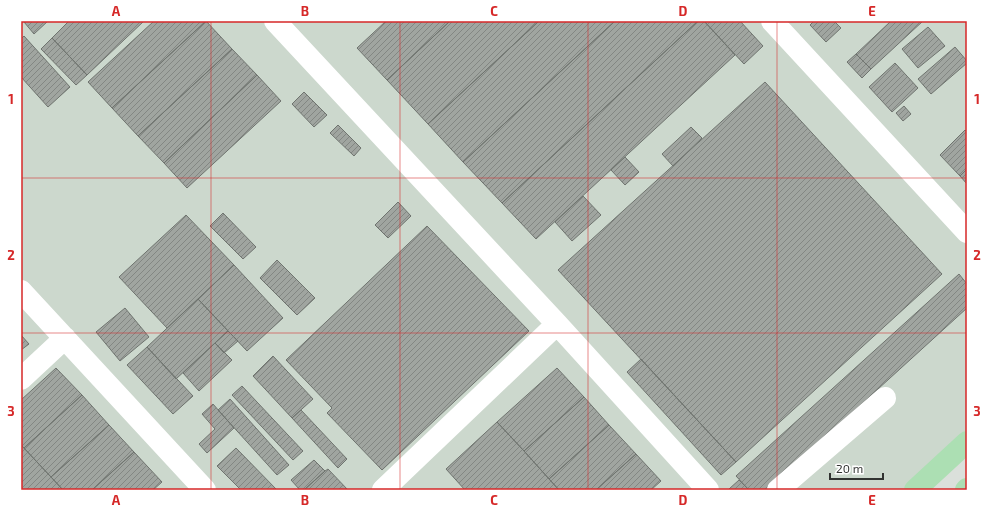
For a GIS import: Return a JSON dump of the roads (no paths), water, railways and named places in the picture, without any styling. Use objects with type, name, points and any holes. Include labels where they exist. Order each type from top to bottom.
[{"type":"main road","points":[[915,490],[967,442]]},
{"type":"lane","points":[[275,21],[557,324],[708,490]]},
{"type":"lane","points":[[772,21],[967,232]]},
{"type":"lane","points":[[21,291],[205,490]]},
{"type":"lane","points":[[383,490],[557,324]]},
{"type":"lane","points":[[21,379],[65,338]]},
{"type":"lane","points":[[778,490],[885,398]]}]
